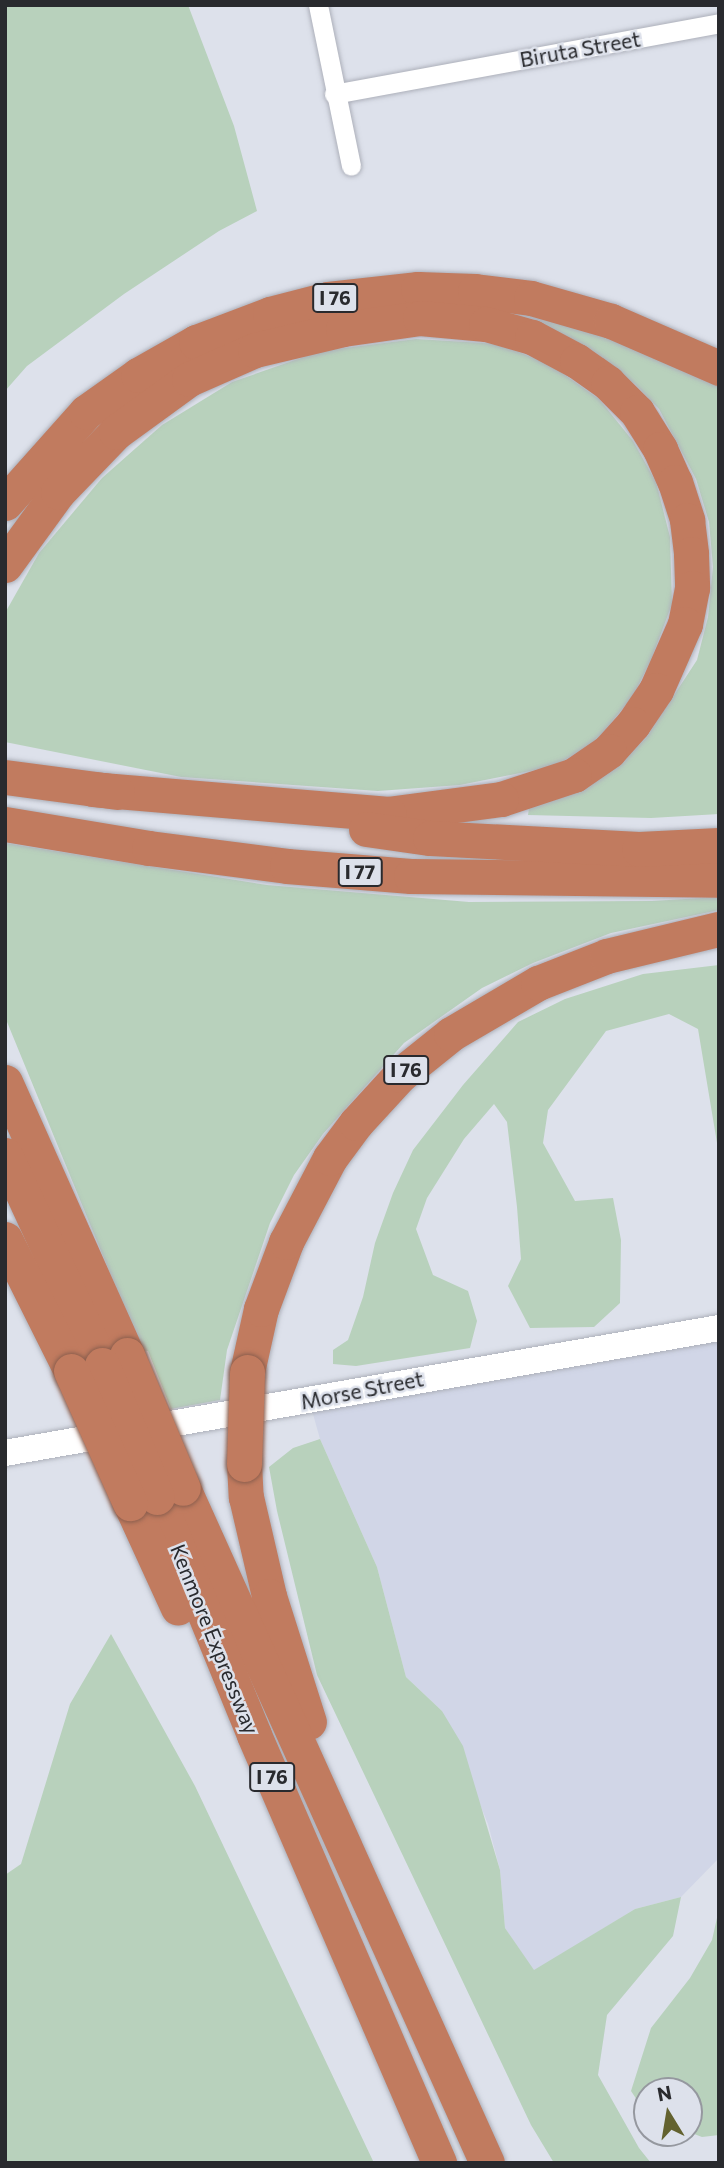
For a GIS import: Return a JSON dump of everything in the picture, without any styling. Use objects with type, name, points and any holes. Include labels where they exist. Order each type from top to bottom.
[{"type":"highway","name":"I 76","points":[[5,503],[86,412],[138,375],[196,342],[270,314],[328,299],[418,289],[475,290],[531,298],[611,321],[719,368]]},
{"type":"highway","points":[[5,565],[58,492],[116,432],[189,379],[255,349],[343,328],[420,318],[486,324],[532,337],[577,361],[608,383],[638,412],[660,449],[675,482],[687,520],[691,554],[692,588],[685,624],[656,690],[633,724],[609,751],[574,775],[501,799],[389,814],[93,789]]},
{"type":"highway","name":"I 77","points":[[5,777],[430,838],[639,849],[719,845]]},
{"type":"highway","name":"I 77","points":[[5,824],[149,848],[356,872],[525,879],[719,880]]},
{"type":"highway","name":"I 76","points":[[487,2163],[361,1882],[268,1596],[246,1497],[244,1464],[247,1372],[261,1309],[286,1242],[330,1158],[363,1114],[400,1075],[483,1013],[538,983],[607,956],[719,929]]},
{"type":"highway","points":[[5,1082],[100,1364],[157,1496],[278,1825],[392,2056],[439,2163]]},
{"type":"highway","points":[[5,1155],[157,1496],[361,1882]]},
{"type":"highway","points":[[5,1239],[100,1364]]},
{"type":"street","points":[[318,5],[351,166]]},
{"type":"street","name":"Biruta Street","points":[[334,93],[719,23]]},
{"type":"street","name":"Morse Street","points":[[5,1453],[719,1328]]},
{"type":"shaded area","points":[[719,1341],[719,1858],[681,1897],[635,1909],[534,1971],[505,1928],[500,1870],[488,1824],[442,1711],[406,1677],[377,1567],[320,1439],[311,1407]]},
{"type":"green space","points":[[5,5],[188,5],[234,126],[257,211],[219,231],[124,294],[27,366],[5,391]]},
{"type":"green space","points":[[519,311],[581,326],[719,385],[719,814],[651,818],[528,815],[529,808],[561,797],[611,771],[646,738],[697,660],[708,617],[713,567],[709,522],[696,479],[659,409],[635,384],[610,365]]},
{"type":"green space","points":[[416,339],[499,344],[551,365],[599,399],[633,441],[656,482],[670,537],[672,604],[651,660],[633,696],[596,741],[555,766],[460,785],[378,791],[181,777],[5,742],[5,613],[39,553],[102,478],[162,425],[232,382],[321,351]]},
{"type":"green space","points":[[5,843],[267,885],[469,902],[652,901],[719,897],[719,910],[611,933],[533,963],[482,988],[404,1043],[323,1134],[294,1175],[270,1223],[227,1350],[220,1400],[171,1409],[148,1351],[142,1351],[5,1017]]},
{"type":"green space","points":[[719,965],[719,1155],[698,1029],[669,1014],[606,1031],[548,1110],[543,1143],[575,1201],[613,1198],[621,1240],[620,1303],[594,1327],[530,1328],[508,1286],[521,1259],[517,1207],[507,1122],[494,1104],[464,1139],[427,1198],[416,1229],[433,1275],[468,1291],[477,1321],[470,1348],[356,1366],[333,1364],[333,1350],[348,1340],[363,1297],[375,1243],[393,1193],[413,1150],[463,1085],[518,1022],[565,999],[643,974]]},
{"type":"green space","points":[[320,1439],[377,1567],[406,1677],[442,1711],[463,1746],[500,1870],[505,1928],[534,1970],[635,1909],[681,1897],[673,1936],[607,2015],[598,2075],[633,2137],[633,2147],[638,2147],[651,2163],[554,2163],[531,2125],[317,1675],[269,1467],[293,1448]]},
{"type":"green space","points":[[111,1634],[195,1786],[374,2163],[5,2163],[5,1875],[21,1864],[70,1704]]},
{"type":"green space","points":[[719,1909],[719,2135],[703,2137],[703,2077],[635,2077],[651,2028],[690,1978],[712,1940]]}]
